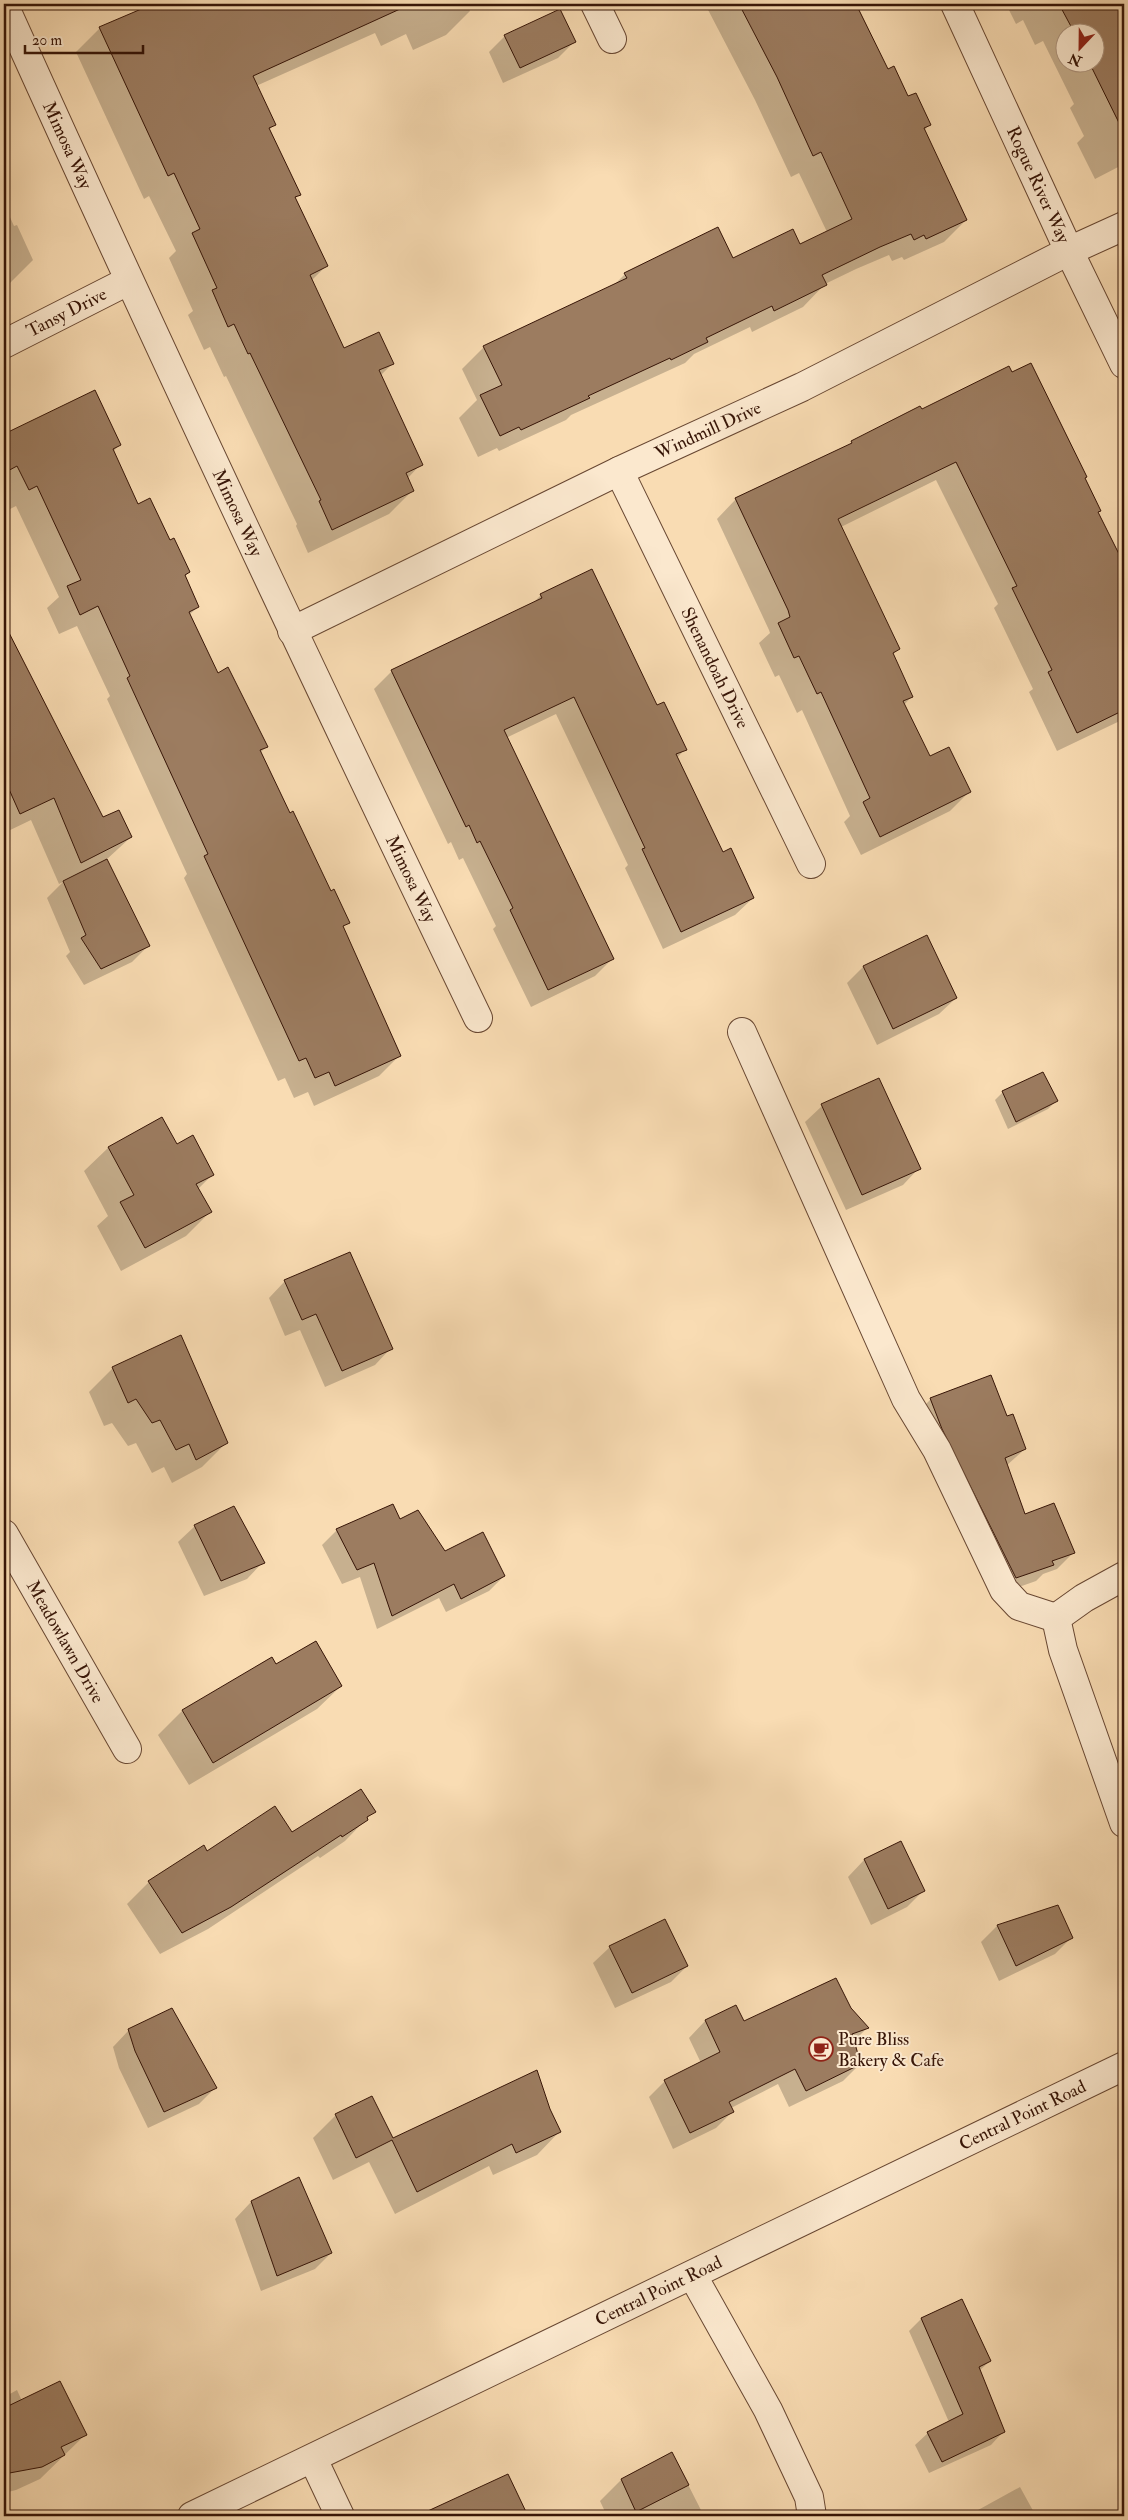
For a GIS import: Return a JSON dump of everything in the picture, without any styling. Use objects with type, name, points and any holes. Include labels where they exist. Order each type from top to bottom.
[{"type":"street","points":[[595,4],[612,39]]},
{"type":"street","name":"Rogue River Way","points":[[955,4],[1124,364]]},
{"type":"street","name":"Mimosa Way","points":[[4,5],[128,280],[292,631],[478,1018]]},
{"type":"street","name":"Windmill Drive","points":[[292,631],[619,471],[802,387],[1069,250],[1124,226]]},
{"type":"street","name":"Tansy Drive","points":[[4,344],[128,280]]},
{"type":"street","name":"Shenandoah Drive","points":[[619,471],[811,864]]},
{"type":"street","points":[[742,1032],[906,1399],[937,1450],[1004,1590],[1019,1606],[1056,1618]]},
{"type":"street","name":"Meadowlawn Drive","points":[[4,1534],[127,1749]]},
{"type":"street","points":[[1056,1618],[1084,1598],[1124,1576]]},
{"type":"street","points":[[1056,1618],[1063,1650],[1124,1823]]},
{"type":"street","name":"Central Point Road","points":[[192,2516],[693,2276],[1124,2066]]},
{"type":"street","points":[[693,2276],[768,2410],[809,2497],[812,2516]]},
{"type":"street","points":[[313,2459],[340,2516]]},
{"type":"building","points":[[153,4],[411,4],[253,76],[276,125],[269,128],[301,195],[295,197],[328,266],[310,275],[344,348],[379,332],[394,364],[379,370],[423,465],[406,473],[414,491],[332,530],[319,501],[321,500],[250,353],[248,354],[234,324],[228,327],[212,290],[217,288],[192,233],[200,229],[174,173],[168,176],[99,27]]},
{"type":"building","points":[[739,4],[856,4],[888,69],[894,66],[908,96],[916,93],[931,125],[924,128],[967,220],[926,239],[924,235],[914,240],[911,234],[880,247],[822,275],[827,285],[774,311],[772,306],[706,338],[708,342],[671,360],[670,358],[588,396],[590,398],[521,430],[519,427],[500,436],[480,395],[502,385],[483,346],[627,278],[624,273],[718,227],[733,258],[793,229],[800,244],[852,219],[821,152],[813,156],[777,77]]},
{"type":"building","points":[[1059,4],[1124,4],[1124,133],[1094,72],[1106,72],[1106,22],[1069,22]]},
{"type":"building","points":[[560,9],[576,42],[520,68],[504,35]]},
{"type":"building","points":[[1031,363],[1087,477],[1085,478],[1101,511],[1098,512],[1124,564],[1124,710],[1077,733],[1048,672],[1052,670],[1012,588],[1017,586],[956,462],[838,519],[900,649],[893,653],[913,697],[903,701],[930,756],[949,747],[971,792],[880,837],[863,802],[870,798],[821,692],[817,694],[799,656],[794,658],[778,623],[790,617],[788,610],[735,498],[852,443],[851,441],[920,406],[922,409],[1009,366],[1012,372]]},
{"type":"building","points":[[95,390],[121,445],[113,449],[138,504],[150,498],[170,540],[174,538],[190,572],[185,575],[199,607],[189,612],[218,673],[228,667],[268,747],[260,750],[290,813],[293,811],[331,891],[334,889],[350,923],[343,926],[401,1056],[335,1086],[329,1072],[315,1078],[306,1058],[299,1061],[204,856],[208,854],[127,678],[130,676],[98,606],[80,615],[67,586],[81,580],[37,486],[29,490],[17,466],[4,473],[4,434]]},
{"type":"building","points":[[592,569],[657,705],[664,702],[687,750],[676,754],[723,852],[731,848],[754,898],[681,932],[642,849],[645,848],[574,697],[504,730],[614,959],[548,990],[510,910],[513,908],[480,841],[477,843],[469,825],[466,827],[391,670],[542,598],[540,594]]},
{"type":"building","points":[[4,623],[103,817],[119,810],[132,837],[81,863],[54,798],[20,814],[4,778]]},
{"type":"building","points":[[107,859],[150,946],[101,969],[81,938],[86,935],[63,881]]},
{"type":"building","points":[[927,935],[957,998],[893,1029],[863,966]]},
{"type":"building","points":[[1043,1072],[1058,1101],[1016,1122],[1002,1091]]},
{"type":"building","points":[[879,1078],[921,1169],[862,1195],[821,1104]]},
{"type":"building","points":[[162,1117],[177,1144],[193,1135],[214,1175],[196,1184],[212,1212],[145,1248],[120,1202],[134,1195],[108,1147]]},
{"type":"building","points":[[350,1252],[393,1349],[342,1371],[316,1314],[302,1320],[284,1280]]},
{"type":"building","points":[[181,1335],[228,1443],[196,1460],[189,1444],[176,1450],[160,1420],[152,1423],[136,1399],[128,1403],[112,1367]]},
{"type":"building","points":[[991,1375],[1007,1416],[1013,1414],[1026,1449],[1005,1458],[1025,1514],[1054,1503],[1075,1553],[1052,1561],[1054,1565],[1016,1578],[942,1429],[930,1398]]},
{"type":"building","points":[[393,1504],[400,1519],[418,1510],[445,1551],[483,1532],[505,1576],[461,1599],[454,1584],[392,1616],[374,1563],[357,1570],[336,1529]]},
{"type":"building","points":[[234,1506],[265,1563],[221,1581],[194,1525]]},
{"type":"building","points":[[316,1641],[342,1686],[213,1763],[182,1710],[272,1657],[276,1664]]},
{"type":"building","points":[[361,1789],[376,1812],[367,1817],[368,1820],[342,1837],[341,1835],[231,1907],[182,1933],[148,1881],[204,1845],[207,1851],[275,1806],[292,1832]]},
{"type":"building","points":[[901,1841],[925,1891],[888,1909],[864,1859]]},
{"type":"building","points":[[1058,1905],[1073,1938],[1016,1966],[997,1925]]},
{"type":"building","points":[[665,1919],[688,1966],[632,1993],[609,1946]]},
{"type":"building","points":[[836,1978],[851,2008],[869,2028],[852,2034],[861,2064],[806,2091],[795,2069],[729,2102],[734,2112],[690,2133],[664,2080],[720,2052],[705,2020],[736,2005],[744,2021]]},
{"type":"building","points":[[172,2008],[217,2088],[164,2112],[135,2051],[128,2029]]},
{"type":"building","points":[[537,2070],[550,2109],[561,2132],[516,2153],[512,2144],[417,2192],[392,2140],[356,2158],[335,2114],[372,2096],[393,2138]]},
{"type":"building","points":[[299,2177],[332,2253],[277,2276],[251,2201]]},
{"type":"building","points":[[962,2299],[991,2361],[979,2367],[1005,2432],[942,2462],[927,2432],[963,2414],[921,2318]]},
{"type":"building","points":[[60,2381],[87,2435],[61,2447],[65,2455],[42,2467],[4,2474],[4,2408]]},
{"type":"building","points":[[672,2452],[689,2485],[636,2512],[621,2479]]},
{"type":"building","points":[[508,2474],[528,2516],[417,2516]]},
{"type":"place","name":"Pure Bliss Bakery & Cafe","points":[[821,2049]]}]
